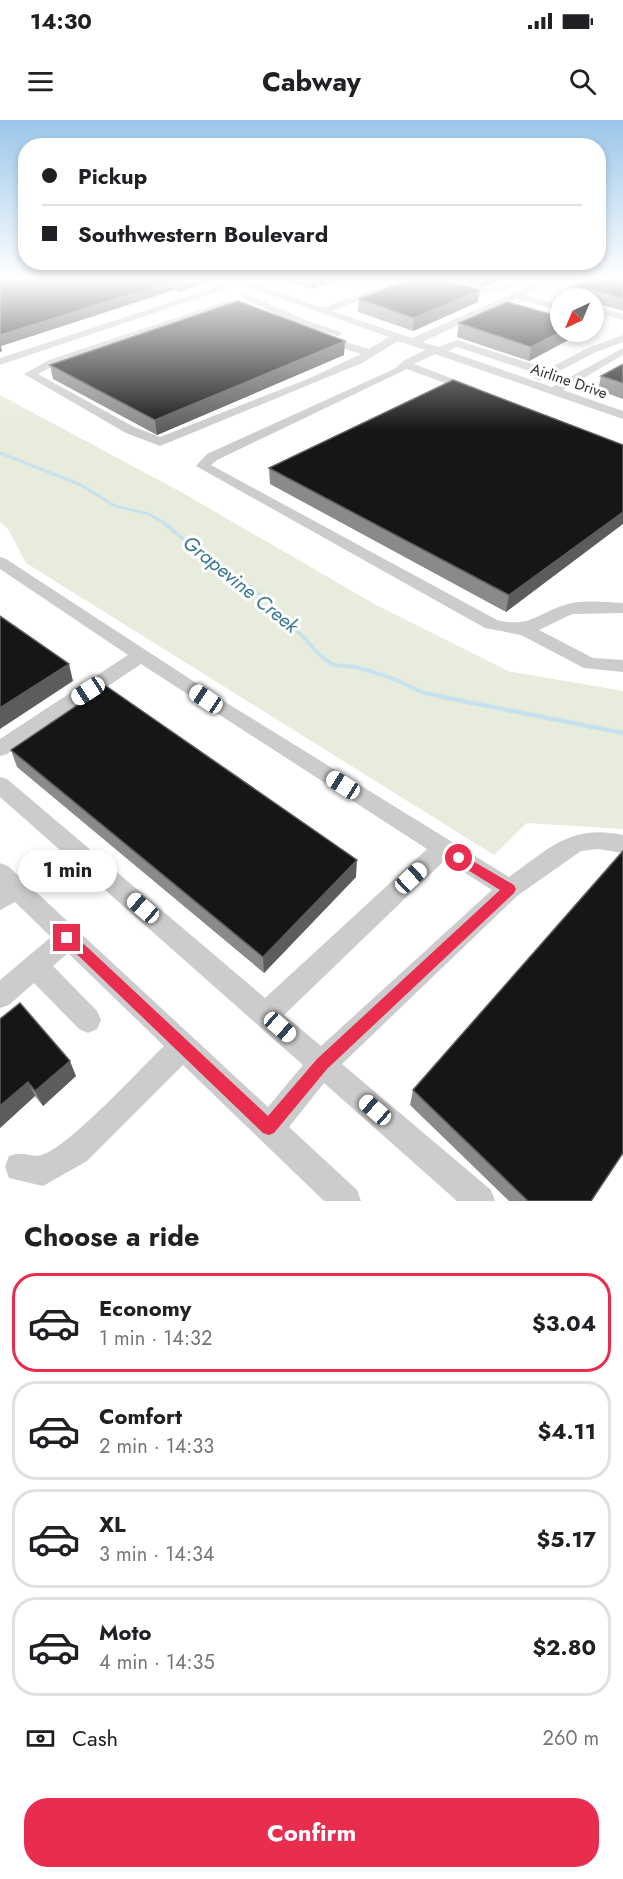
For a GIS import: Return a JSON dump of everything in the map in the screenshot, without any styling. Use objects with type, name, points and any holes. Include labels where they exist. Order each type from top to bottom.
[{"type":"street","points":[[0,362],[95,330]]},
{"type":"street","points":[[148,330],[53,362],[30,374],[130,430],[160,442],[322,377],[397,337]]},
{"type":"street","points":[[297,330],[370,353]]},
{"type":"street","points":[[331,330],[384,345]]},
{"type":"street","name":"Airline Drive","points":[[378,330],[623,415]]},
{"type":"street","points":[[413,342],[439,330]]},
{"type":"street","points":[[530,383],[592,350],[623,338]]},
{"type":"street","points":[[548,373],[457,343],[410,362],[407,366],[212,457],[203,466],[491,624],[508,630],[525,630],[590,664],[623,666]]},
{"type":"street","points":[[553,391],[623,351]]},
{"type":"street","points":[[407,366],[480,393]]},
{"type":"street","points":[[0,549],[5,555],[0,562],[223,710],[509,889]]},
{"type":"street","points":[[525,630],[556,613],[573,608],[623,608]]},
{"type":"street","points":[[0,749],[141,655]]},
{"type":"street","points":[[0,785],[480,1201]]},
{"type":"street","points":[[269,1128],[322,1064],[509,889],[574,844],[586,840],[602,840],[623,844]]},
{"type":"street","points":[[266,1014],[443,848]]},
{"type":"street","points":[[5,887],[67,938],[346,1201]]},
{"type":"street","points":[[0,996],[67,938]]},
{"type":"street","points":[[35,966],[88,1020]]},
{"type":"street","points":[[20,1167],[43,1171],[77,1151],[182,1047]]},
{"type":"green space","points":[[0,395],[181,492],[376,605],[508,671],[623,691],[623,829],[527,823],[494,855],[26,563],[8,529],[0,522]]},
{"type":"building","points":[[0,330],[15,330],[0,335]]},
{"type":"building","points":[[152,330],[317,330],[345,341],[155,420],[50,365]]},
{"type":"building","points":[[481,330],[550,330],[550,338],[531,347]]},
{"type":"building","points":[[623,364],[623,383],[601,376]]},
{"type":"building","points":[[453,380],[623,445],[623,512],[509,595],[269,468]]},
{"type":"building","points":[[0,616],[69,664],[0,708]]},
{"type":"building","points":[[106,686],[357,860],[263,957],[11,750]]},
{"type":"building","points":[[623,851],[623,1153],[591,1201],[528,1201],[413,1090]]},
{"type":"building","points":[[20,1003],[70,1061],[35,1091],[28,1082],[0,1106],[0,1019]]},
{"type":"waterway","name":"Grapevine Creek","points":[[0,453],[81,485],[115,506],[149,514],[166,524]]},
{"type":"waterway","name":"Grapevine Creek","points":[[164,523],[195,549],[233,573],[274,606],[320,655],[333,665],[356,667],[392,678],[424,693],[450,698]]},
{"type":"waterway","name":"Grapevine Creek","points":[[442,697],[623,733]]},
{"type":"route","points":[[67,938],[269,1128],[322,1064],[509,889],[459,858]]}]
